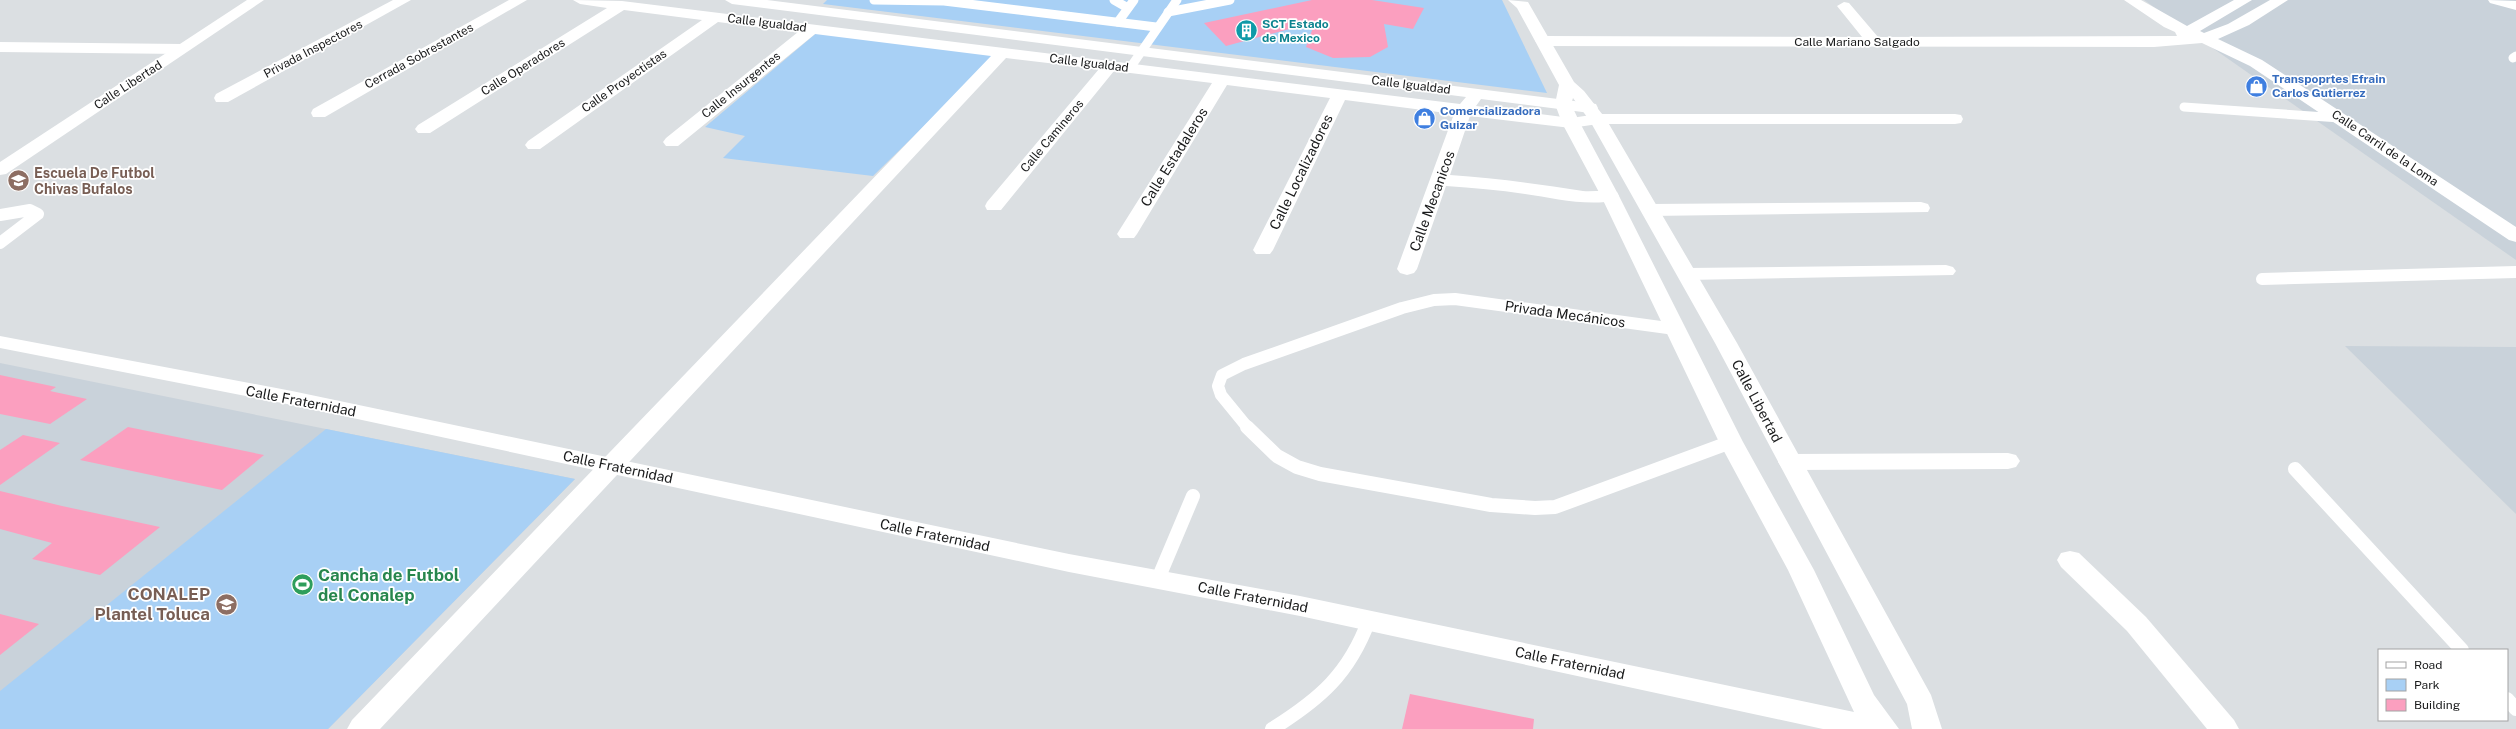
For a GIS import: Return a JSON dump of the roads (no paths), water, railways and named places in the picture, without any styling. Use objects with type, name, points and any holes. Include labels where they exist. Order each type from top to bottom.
[{"type":"street","name":"Calle Libertad","points":[[5,164],[256,0]]},
{"type":"street","name":"Privada Inspectores","points":[[222,98],[404,0]]},
{"type":"street","name":"Cerrada Sobrestantes","points":[[319,113],[520,0]]},
{"type":"street","name":"Calle Igualdad","points":[[580,0],[1464,110],[1567,104]]},
{"type":"street","name":"Calle Igualdad","points":[[732,0],[1477,94],[1567,104],[1594,113],[1955,119]]},
{"type":"street","name":"Calle Carril de la Loma","points":[[2131,0],[2162,21],[2206,39],[2256,63],[2516,236]]},
{"type":"street","name":"Calle Mariano Salgado","points":[[2171,40],[2185,31],[2245,0]]},
{"type":"street","name":"Calle Mariano Salgado","points":[[1543,41],[1874,42],[2206,39],[2233,28],[2281,0]]},
{"type":"street","points":[[2495,0],[2516,6]]},
{"type":"street","name":"Calle Libertad","points":[[1522,2],[1543,41],[1567,104],[1610,196],[1675,329],[1732,442],[1801,570],[1864,702],[1884,729]]},
{"type":"street","name":"Calle Operadores","points":[[424,129],[622,5]]},
{"type":"street","points":[[1844,6],[1874,42]]},
{"type":"street","name":"Calle Proyectistas","points":[[534,145],[715,17]]},
{"type":"street","name":"Calle Insurgentes","points":[[672,142],[811,29]]},
{"type":"street","points":[[0,47],[182,49]]},
{"type":"street","points":[[362,729],[1003,52]]},
{"type":"street","name":"Calle Camineros","points":[[994,206],[1110,66]]},
{"type":"street","name":"Calle Estadaleros","points":[[1127,234],[1222,80]]},
{"type":"street","name":"Calle Localizadores","points":[[1263,250],[1340,94]]},
{"type":"street","name":"Calle Mecanicos","points":[[1407,269],[1464,110],[1477,94]]},
{"type":"street","name":"Calle Libertad","points":[[1567,104],[1594,113],[1687,274],[1921,704],[1927,729]]},
{"type":"street","points":[[1439,180],[1495,184],[1590,197],[1610,196]]},
{"type":"street","points":[[1650,210],[1921,208]]},
{"type":"street","points":[[1687,274],[1946,271]]},
{"type":"street","name":"Calle Fraternidad","points":[[0,342],[292,398],[1069,563],[1369,620],[1846,722],[1870,729]]},
{"type":"street","points":[[1790,462],[2008,461]]},
{"type":"street","points":[[2070,560],[2081,574],[2122,608],[2224,729]]},
{"type":"lane","points":[[874,0],[946,1],[1156,27]]},
{"type":"lane","points":[[1114,0],[1128,8]]},
{"type":"lane","points":[[1118,22],[1134,0]]},
{"type":"lane","points":[[1130,68],[1156,27],[1177,0]]},
{"type":"lane","points":[[1168,12],[1229,0]]},
{"type":"lane","points":[[2184,107],[2340,118]]},
{"type":"lane","points":[[0,215],[30,210],[38,214],[0,243]]},
{"type":"lane","points":[[2262,279],[2516,272]]},
{"type":"lane","name":"Privada Mecánicos","points":[[1675,329],[1455,299],[1434,300],[1402,308],[1244,364],[1222,375],[1218,386],[1221,395],[1273,454],[1287,463],[1328,475],[1503,506],[1542,509],[1555,507],[1732,442]]},
{"type":"lane","points":[[2295,468],[2461,649]]},
{"type":"lane","points":[[1158,579],[1193,496]]},
{"type":"lane","points":[[1272,729],[1314,701],[1336,681],[1352,661],[1362,643],[1369,620]]},
{"type":"lane","points":[[2508,701],[2516,709]]},
{"type":"place","name":"SCT Estado de Mexico","points":[[1247,31]]},
{"type":"place","name":"Transpoprtes Efrain Carlos Gutierrez","points":[[2256,86]]},
{"type":"place","name":"Comercializadora Guizar","points":[[1424,118]]},
{"type":"place","name":"Escuela De Futbol Chivas Bufalos","points":[[19,181]]},
{"type":"place","name":"Cancha de Futbol del Conalep","points":[[302,585]]},
{"type":"place","name":"CONALEP Plantel Toluca","points":[[226,604]]}]
